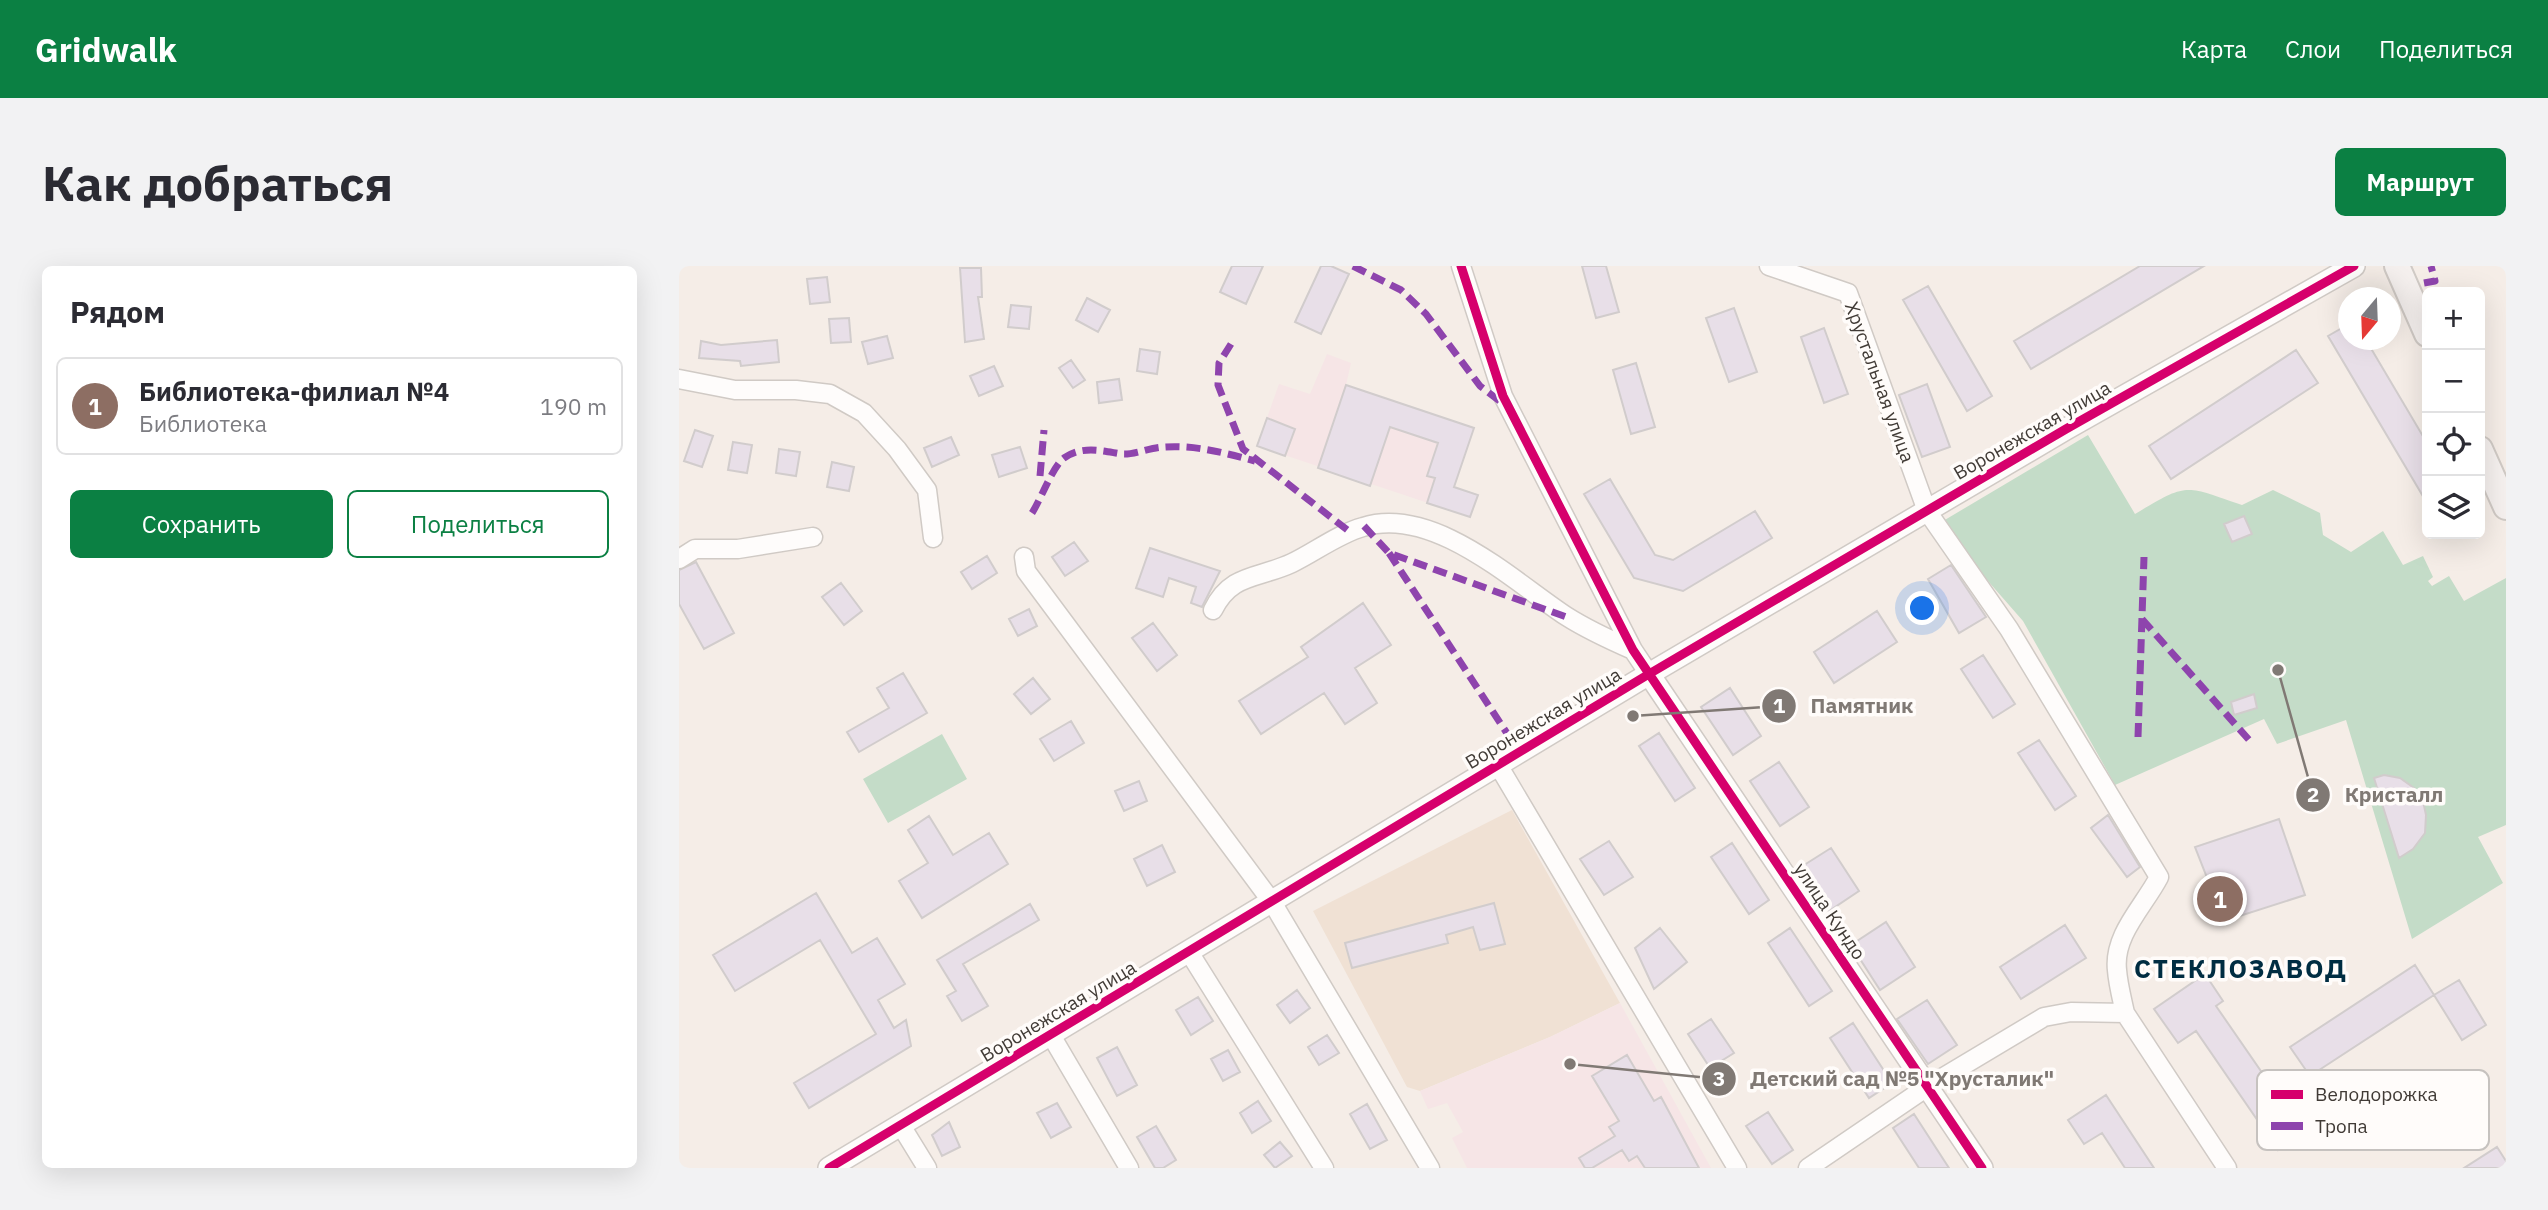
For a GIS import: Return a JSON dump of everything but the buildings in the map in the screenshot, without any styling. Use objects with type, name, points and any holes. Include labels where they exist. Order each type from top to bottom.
[{"type":"main road","points":[[2397,266],[2422,323]]},
{"type":"main road","points":[[2485,460],[2506,507]]},
{"type":"street","points":[[1461,266],[1503,396],[1633,650],[1649,674]]},
{"type":"street","name":"Хрустальная улица","points":[[1769,266],[1848,293],[1927,511]]},
{"type":"street","name":"Воронежская улица","points":[[829,1168],[899,1124],[1052,1037],[1649,674],[2354,266]]},
{"type":"street","points":[[679,379],[735,390],[796,390],[829,394],[864,413],[897,449],[927,490],[933,538]]},
{"type":"street","points":[[1927,511],[2009,629],[2158,877],[2144,905],[2126,930],[2118,949],[2116,968],[2125,1013],[2227,1168]]},
{"type":"street","points":[[1213,610],[1225,589],[1236,581],[1276,570],[1364,526],[1408,526],[1449,538],[1473,549],[1592,633],[1633,650]]},
{"type":"street","points":[[679,559],[695,548],[738,549],[813,537]]},
{"type":"street","points":[[1024,557],[1026,570],[1272,902],[1430,1168]]},
{"type":"street","name":"улица Кундо","points":[[1649,674],[1982,1168]]},
{"type":"street","points":[[1498,765],[1737,1168]]},
{"type":"street","points":[[1189,952],[1324,1168]]},
{"type":"street","points":[[1808,1168],[1927,1087],[2044,1017],[2071,1012],[2125,1013]]},
{"type":"street","points":[[1052,1037],[1129,1168]]},
{"type":"street","points":[[899,1124],[927,1168]]},
{"type":"shaded area","points":[[1327,354],[1351,363],[1346,385],[1474,428],[1454,487],[1478,495],[1470,517],[1257,446],[1279,384],[1310,394]]},
{"type":"shaded area","points":[[1512,810],[1620,1003],[1550,1037],[1420,1091],[1407,1087],[1313,911]]},
{"type":"shaded area","points":[[1620,1003],[1711,1168],[1467,1168],[1452,1138],[1463,1132],[1447,1103],[1428,1109],[1420,1091],[1550,1037]]},
{"type":"green space","points":[[2088,435],[2135,514],[2166,496],[2187,490],[2208,493],[2242,505],[2273,490],[2320,513],[2323,535],[2351,552],[2383,531],[2403,565],[2423,556],[2433,577],[2428,581],[2432,586],[2449,576],[2464,601],[2506,578],[2506,825],[2478,837],[2503,883],[2412,939],[2346,720],[2277,744],[2264,719],[2115,785],[2023,621],[1938,524]]},
{"type":"green space","points":[[942,734],[967,779],[888,823],[863,779]]},
{"type":"marked path","points":[[1353,266],[1401,290],[1426,314],[1480,386],[1505,405]]},
{"type":"marked path","points":[[2424,283],[2435,281],[2431,266]]},
{"type":"marked path","points":[[1231,344],[1219,363],[1218,385],[1243,449],[1350,532]]},
{"type":"marked path","points":[[1040,476],[1044,430]]},
{"type":"marked path","points":[[1032,513],[1060,462],[1078,451],[1127,454],[1160,447],[1188,447],[1255,461]]},
{"type":"marked path","points":[[1364,526],[1389,553],[1569,618]]},
{"type":"marked path","points":[[1389,553],[1512,741],[1532,729]]},
{"type":"marked path","points":[[2138,737],[2144,557]]},
{"type":"marked path","points":[[2142,619],[2250,741]]},
{"type":"cycle path","points":[[1461,266],[1503,396],[1633,650],[1982,1168]]},
{"type":"cycle path","points":[[829,1168],[1649,674],[2066,429],[2354,266]]},
{"type":"place","name":"Кристалл","points":[[2278,670]]},
{"type":"place","name":"Памятник","points":[[1633,716]]},
{"type":"place","name":"Библиотека-филиал №4","points":[[2220,899]]},
{"type":"place","name":"Детский сад №5 \"Хрусталик\"","points":[[1570,1064]]},
{"type":"district","name":"СТЕКЛОЗАВОД","points":[[2241,969]]}]
